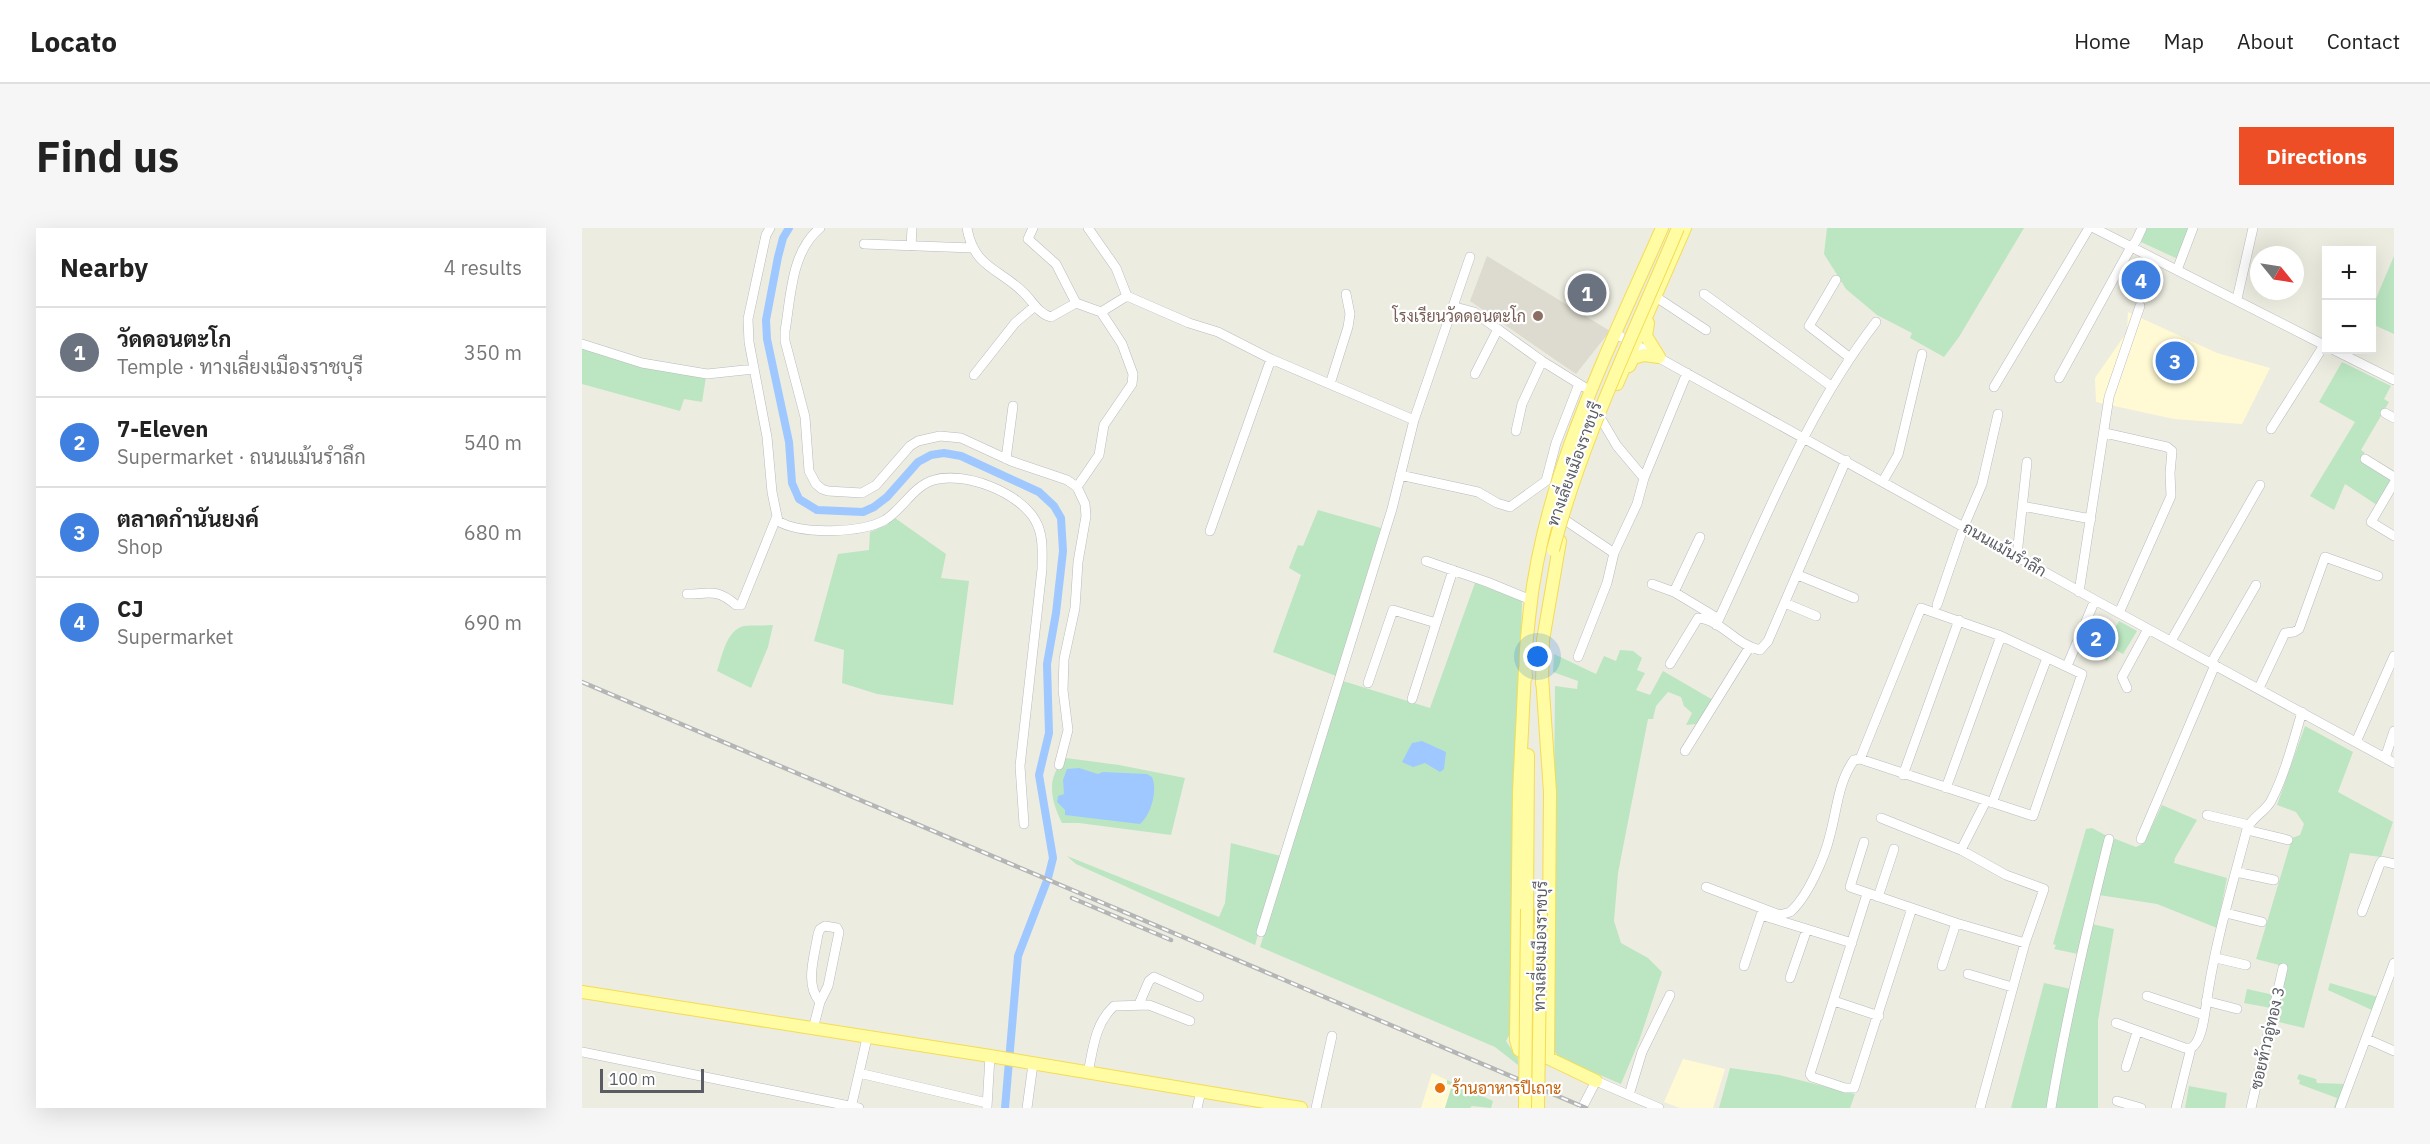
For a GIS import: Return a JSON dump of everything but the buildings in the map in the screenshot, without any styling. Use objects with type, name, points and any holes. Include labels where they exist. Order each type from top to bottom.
[{"type":"main road","name":"ทางเลี่ยงเมืองราชบุรี","points":[[1529,712],[1525,669],[1531,600],[1537,555],[1551,504],[1591,391],[1662,228]]},
{"type":"main road","name":"ทางเลี่ยงเมืองราชบุรี","points":[[1525,1108],[1529,712],[1535,614],[1570,465],[1670,228]]},
{"type":"main road","name":"ทางเลี่ยงเมืองราชบุรี","points":[[1538,1108],[1542,677],[1549,549],[1585,448],[1678,228]]},
{"type":"main road","name":"ทางเลี่ยงเมืองราชบุรี","points":[[1543,640],[1565,520],[1583,462],[1685,228]]},
{"type":"main road","points":[[1649,313],[1646,336],[1659,357]]},
{"type":"main road","points":[[1619,380],[1634,358],[1659,357]]},
{"type":"main road","points":[[1525,669],[1519,792],[1515,1040],[1519,1050],[1530,1057],[1548,1058],[1596,1081]]},
{"type":"main road","points":[[1542,677],[1550,792],[1548,1058]]},
{"type":"main road","points":[[582,992],[1301,1108]]},
{"type":"street","points":[[770,228],[766,235],[748,319],[754,369],[766,427],[772,492],[778,521],[797,530],[866,527],[886,519],[922,486],[946,476],[966,478],[988,485],[1027,509],[1035,520],[1042,544],[1042,569],[1020,766],[1023,824]]},
{"type":"street","points":[[820,228],[809,239],[798,257],[785,331],[785,341],[805,417],[809,471],[816,484],[828,491],[862,493],[876,485],[910,447],[926,438],[940,436],[961,438],[1006,459],[1066,480],[1077,487],[1085,504],[1086,516],[1078,562],[1075,608],[1064,659],[1063,690],[1068,730],[1059,765]]},
{"type":"street","points":[[910,246],[912,228]]},
{"type":"street","points":[[967,228],[973,248],[986,266],[1023,291],[1046,316],[1052,317],[1076,303]]},
{"type":"street","points":[[1033,228],[1028,239],[1056,264],[1076,303],[1101,312],[1122,344],[1133,374],[1132,384],[1104,425],[1099,455],[1077,487]]},
{"type":"street","points":[[1088,228],[1116,268],[1127,296],[1189,323],[1218,332],[1271,359],[1414,420]]},
{"type":"street","points":[[1994,387],[2089,228]]},
{"type":"street","points":[[2094,228],[2322,343]]},
{"type":"street","points":[[2059,378],[2142,228]]},
{"type":"street","points":[[2178,270],[2193,228]]},
{"type":"street","points":[[2237,299],[2253,228]]},
{"type":"street","points":[[864,244],[973,248]]},
{"type":"street","points":[[1261,932],[1392,509],[1414,420],[1470,257]]},
{"type":"street","points":[[1836,280],[1809,326],[1849,357]]},
{"type":"street","points":[[1330,384],[1348,327],[1350,315],[1346,294]]},
{"type":"street","points":[[1704,294],[1832,386]]},
{"type":"street","points":[[1101,312],[1127,296]]},
{"type":"street","points":[[1656,297],[1706,330]]},
{"type":"street","points":[[974,375],[1015,323],[1035,306]]},
{"type":"street","points":[[2079,592],[2109,397],[2140,306]]},
{"type":"street","points":[[1452,312],[1459,308],[1466,309],[1591,391]]},
{"type":"street","points":[[1718,622],[1806,430],[1849,357],[1876,322]]},
{"type":"street","points":[[1475,374],[1498,329]]},
{"type":"street","name":"ถนนแม้นรำลึก","points":[[1616,334],[1846,460],[2079,592],[2390,761]]},
{"type":"street","points":[[582,344],[642,363],[707,374],[754,369]]},
{"type":"street","points":[[1883,481],[1898,455],[1922,354]]},
{"type":"street","points":[[2271,429],[2323,354]]},
{"type":"street","points":[[2344,354],[2394,380]]},
{"type":"street","points":[[1210,531],[1271,359]]},
{"type":"street","points":[[1516,431],[1522,404],[1542,361]]},
{"type":"street","points":[[1578,657],[1603,595],[1614,553],[1637,504],[1644,478],[1687,373]]},
{"type":"street","points":[[1400,475],[1478,492],[1497,504],[1510,507],[1546,481],[1556,443],[1579,384]]},
{"type":"street","points":[[1006,459],[1013,406]]},
{"type":"street","points":[[1936,605],[1982,483],[1998,414]]},
{"type":"street","points":[[1601,419],[1617,446],[1644,478]]},
{"type":"street","points":[[2105,433],[2167,447],[2172,451],[2170,496],[2119,613]]},
{"type":"street","points":[[2366,459],[2394,477]]},
{"type":"street","points":[[1652,584],[1674,592],[1718,622],[1749,648],[1760,650],[1768,641],[1846,460]]},
{"type":"street","points":[[2016,555],[2027,462]]},
{"type":"street","points":[[2394,483],[2371,522],[2394,536]]},
{"type":"street","points":[[2170,641],[2260,485]]},
{"type":"street","points":[[2022,506],[2091,519]]},
{"type":"street","points":[[687,594],[706,591],[729,598],[736,605],[741,605],[777,516]]},
{"type":"street","points":[[1565,520],[1614,553]]},
{"type":"street","points":[[1674,592],[1700,537]]},
{"type":"street","points":[[2259,688],[2285,633],[2300,629],[2325,557],[2378,576]]},
{"type":"street","points":[[1426,561],[1531,600]]},
{"type":"street","points":[[1412,699],[1453,570]]},
{"type":"street","points":[[1798,574],[1854,598]]},
{"type":"street","points":[[2141,839],[2213,664],[2256,585]]},
{"type":"street","points":[[2067,666],[2095,600]]},
{"type":"street","points":[[1785,603],[1816,616]]},
{"type":"street","points":[[1706,887],[1780,915],[1790,912],[1808,887],[1820,863],[1830,836],[1836,803],[1848,769],[1854,760],[1860,759],[2033,816],[2082,674],[2001,636],[1921,608],[1860,759]]},
{"type":"street","points":[[1368,683],[1393,610],[1436,623]]},
{"type":"street","points":[[1670,664],[1698,618],[1718,622]]},
{"type":"street","points":[[1903,775],[1959,620]]},
{"type":"street","points":[[2127,688],[2121,677],[2148,629]]},
{"type":"street","points":[[1946,788],[2001,636]]},
{"type":"street","points":[[1685,751],[1749,648]]},
{"type":"street","points":[[2356,742],[2394,656]]},
{"type":"street","points":[[1961,850],[1989,802],[2047,658]]},
{"type":"street","points":[[2176,1108],[2191,1048],[2197,1042],[2204,1015],[2226,913],[2248,828],[2251,820],[2270,803],[2288,758],[2302,712]]},
{"type":"street","points":[[2390,761],[2394,731]]},
{"type":"street","points":[[2207,815],[2288,840]]},
{"type":"street","points":[[1881,818],[1961,850],[2006,875],[2044,889],[2012,987],[1980,1108]]},
{"type":"street","points":[[2052,1108],[2062,1044],[2086,930],[2109,839]]},
{"type":"street","points":[[1864,842],[1850,887],[1956,923],[2025,943]]},
{"type":"street","points":[[1878,897],[1894,849]]},
{"type":"street","points":[[2362,912],[2382,861],[2394,864]]},
{"type":"street","points":[[2236,872],[2274,880]]},
{"type":"street","points":[[1867,894],[1810,1074],[1812,1077],[1834,1084],[1854,1088],[1912,908]]},
{"type":"street","points":[[2226,913],[2262,922]]},
{"type":"street","points":[[1744,966],[1761,915],[1851,943]]},
{"type":"street","points":[[1942,966],[1956,923]]},
{"type":"street","points":[[813,1029],[820,1002],[828,986],[839,932],[837,928],[825,926],[818,934],[812,974],[814,992],[820,1002]]},
{"type":"street","points":[[1790,978],[1807,928]]},
{"type":"street","points":[[2216,958],[2246,965]]},
{"type":"street","points":[[2340,1108],[2367,1039],[2389,995],[2394,963]]},
{"type":"street","name":"ซอยท้าวอู่ทอง 3","points":[[2251,1108],[2283,968]]},
{"type":"street","points":[[1968,974],[2012,987]]},
{"type":"street","points":[[1139,1004],[1149,981],[1154,977],[1199,997]]},
{"type":"street","points":[[1629,1095],[1642,1052],[1670,995]]},
{"type":"street","points":[[2147,996],[2204,1015]]},
{"type":"street","points":[[1834,1000],[1878,1016]]},
{"type":"street","points":[[2206,1001],[2237,1009]]},
{"type":"street","points":[[1088,1072],[1103,1016],[1114,1006],[1149,1005],[1190,1021]]},
{"type":"street","points":[[2116,1023],[2185,1048],[2191,1048]]},
{"type":"street","points":[[2126,1067],[2137,1032]]},
{"type":"street","points":[[1316,1108],[1332,1036]]},
{"type":"street","points":[[582,1052],[854,1108],[867,1038]]},
{"type":"street","points":[[2367,1039],[2394,1051]]},
{"type":"street","points":[[859,1073],[987,1105],[994,1057]]},
{"type":"street","points":[[1027,1108],[1031,1063]]},
{"type":"street","points":[[1582,1108],[1596,1081],[1659,1108]]},
{"type":"street","points":[[1197,1108],[1201,1091]]},
{"type":"street","points":[[2117,1101],[2141,1108]]},
{"type":"shaded area","name":"โรงเรียนวัดดอนตะโก","points":[[1487,256],[1610,331],[1576,374],[1470,301]]},
{"type":"shaded area","points":[[2128,312],[2217,353],[2270,368],[2242,424],[2174,419],[2096,402],[2095,378],[2127,332]]},
{"type":"shaded area","points":[[1683,1059],[1725,1069],[1713,1108],[1680,1108],[1664,1102]]},
{"type":"shaded area","points":[[1432,1073],[1452,1085],[1445,1108],[1421,1108]]},
{"type":"green space","points":[[1827,228],[2024,228],[1959,337],[1944,357],[1910,338],[1912,333],[1877,315],[1846,289],[1824,254]]},
{"type":"green space","points":[[2146,228],[2190,228],[2180,260],[2141,242]]},
{"type":"green space","points":[[2394,256],[2394,334],[2376,326],[2376,299]]},
{"type":"green space","points":[[582,347],[643,366],[706,377],[702,402],[684,399],[680,411],[582,384]]},
{"type":"green space","points":[[2342,362],[2391,386],[2384,399],[2389,402],[2361,450],[2365,453],[2360,461],[2392,480],[2377,505],[2345,484],[2334,510],[2310,496],[2355,422],[2319,402]]},
{"type":"green space","points":[[1318,510],[1381,528],[1336,676],[1273,652],[1301,575],[1289,568],[1298,545],[1303,546]]},
{"type":"green space","points":[[895,518],[946,554],[941,578],[969,581],[953,705],[877,694],[842,683],[844,650],[814,641],[838,554],[869,550],[870,532],[887,525]]},
{"type":"green space","points":[[1475,583],[1522,601],[1511,1032],[1506,1041],[1518,1059],[1518,1065],[1495,1047],[1260,947],[1343,681],[1430,708]]},
{"type":"green space","points":[[2119,621],[2137,631],[2123,654],[2114,649],[2107,661],[2099,656]]},
{"type":"green space","points":[[773,625],[768,647],[751,688],[717,671],[733,633],[744,626]]},
{"type":"green space","points":[[1620,650],[1633,651],[1642,658],[1637,670],[1645,673],[1636,690],[1650,695],[1663,671],[1713,700],[1696,724],[1686,725],[1692,713],[1684,706],[1681,697],[1668,692],[1656,706],[1653,719],[1648,719],[1618,873],[1614,921],[1621,943],[1648,958],[1662,972],[1639,1041],[1621,1084],[1560,1058],[1553,1050],[1552,1037],[1555,686],[1577,689],[1578,681],[1553,672],[1554,654],[1596,674],[1604,656],[1616,661]]},
{"type":"green space","points":[[2305,726],[2353,752],[2338,792],[2393,822],[2381,857],[2350,853],[2304,1028],[2275,1021],[2287,967],[2256,959],[2292,838],[2300,835],[2304,824],[2296,812],[2277,805]]},
{"type":"green space","points":[[1066,758],[1119,765],[1185,778],[1171,835],[1079,823],[1062,823],[1055,806],[1052,789],[1055,773]]},
{"type":"green space","points":[[2162,805],[2197,820],[2174,863],[2227,878],[2217,928],[2157,904],[2099,895],[2113,838],[2136,847],[2144,843]]},
{"type":"green space","points":[[2092,828],[2107,836],[2078,954],[2054,949],[2056,945],[2053,944],[2086,829]]},
{"type":"green space","points":[[1231,843],[1281,856],[1255,945],[1076,864],[1067,856],[1219,917],[1225,903]]},
{"type":"green space","points":[[2092,924],[2114,929],[2098,1020],[2098,1108],[2055,1108],[2067,1039]]},
{"type":"green space","points":[[2044,983],[2071,989],[2049,1108],[2011,1108]]},
{"type":"green space","points":[[2330,983],[2378,997],[2374,1011],[2328,990]]},
{"type":"green space","points":[[2247,989],[2274,995],[2271,1008],[2244,1003]]},
{"type":"green space","points":[[1730,1068],[1779,1075],[1855,1094],[1850,1108],[1719,1108]]},
{"type":"green space","points":[[2299,1074],[2316,1079],[2317,1083],[2346,1084],[2337,1108],[2334,1108],[2337,1098],[2299,1084],[2300,1080],[2297,1079]]},
{"type":"green space","points":[[1447,1080],[1493,1101],[1491,1108],[1472,1106],[1470,1108],[1445,1108],[1452,1085],[1447,1084]]},
{"type":"green space","points":[[2189,1086],[2227,1093],[2225,1108],[2185,1108]]},
{"type":"water","points":[[1422,741],[1446,752],[1444,769],[1440,772],[1425,763],[1413,767],[1402,762],[1412,743]]},
{"type":"water","points":[[1079,768],[1098,774],[1103,772],[1147,774],[1152,777],[1154,795],[1144,820],[1140,824],[1065,815],[1065,810],[1057,802],[1058,796],[1064,794],[1063,780],[1067,769]]},
{"type":"waterway","points":[[789,228],[783,238],[778,257],[766,320],[767,339],[789,442],[792,483],[799,499],[817,510],[863,512],[887,497],[918,462],[931,455],[944,453],[961,456],[1039,492],[1054,506],[1061,518],[1063,551],[1047,664],[1049,733],[1039,775],[1053,858],[1048,878],[1018,956],[1005,1108]]},
{"type":"railway","points":[[582,682],[1586,1108]]},
{"type":"railway","points":[[1072,898],[1171,940]]},
{"type":"place","name":"CJ","points":[[2141,280]]},
{"type":"place","name":"วัดดอนตะโก","points":[[1587,293]]},
{"type":"place","name":"โรงเรียนวัดดอนตะโก","points":[[1538,316]]},
{"type":"place","name":"ตลาดกำนันยงค์","points":[[2175,361]]},
{"type":"place","name":"7-Eleven","points":[[2096,638]]},
{"type":"place","name":"ร้านอาหารปีเถาะ","points":[[1440,1088]]}]
